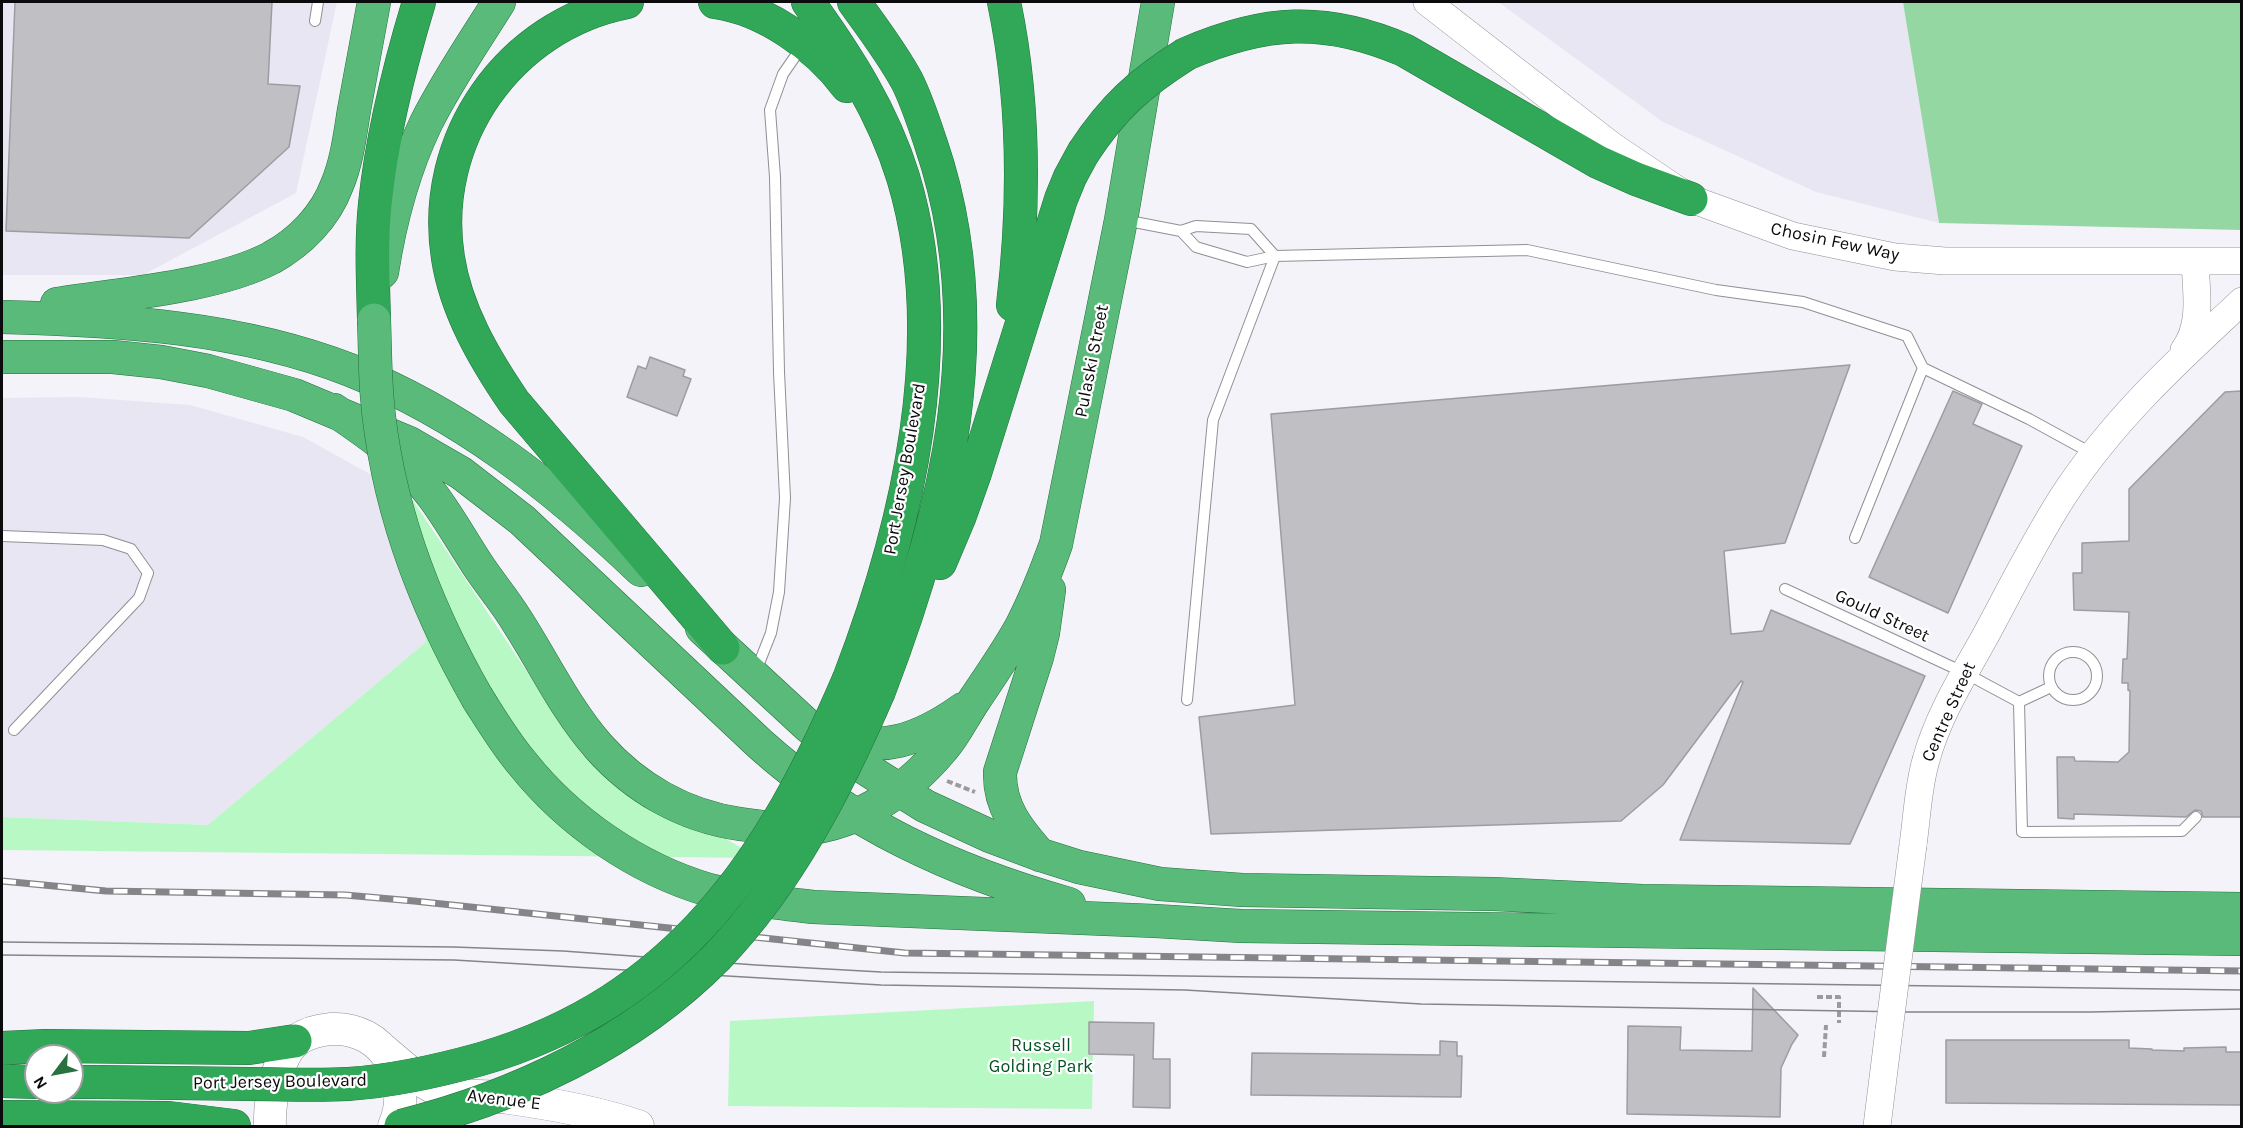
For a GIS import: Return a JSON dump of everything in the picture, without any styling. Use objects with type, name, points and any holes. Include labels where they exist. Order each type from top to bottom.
[{"type":"highway","points":[[2,315],[218,277],[270,258],[293,244],[312,226],[327,207],[345,161],[374,2]]},
{"type":"highway","points":[[419,2],[402,58],[374,206],[377,399],[388,468],[400,516],[428,601],[458,664],[478,699],[522,764],[578,820],[607,842],[639,860],[707,889],[742,898],[813,907],[1241,926],[2241,939]]},
{"type":"highway","points":[[374,320],[393,214],[412,154],[441,94],[499,2]]},
{"type":"highway","points":[[627,2],[606,6],[556,28],[509,64],[490,87],[464,131],[451,169],[445,199],[444,228],[448,259],[456,291],[468,322],[492,369],[514,402],[723,648]]},
{"type":"highway","points":[[715,2],[748,11],[774,23],[822,58],[842,79],[891,143]]},
{"type":"highway","name":"Port Jersey Boulevard","points":[[86,1082],[312,1085],[386,1080],[457,1066],[494,1055],[531,1042],[618,998],[670,957],[717,908],[748,868],[778,823],[806,774],[849,679],[884,581],[909,470],[922,374],[924,320],[918,247],[903,176],[891,143],[858,76],[808,2]]},
{"type":"highway","name":"Port Jersey Boulevard","points":[[401,1126],[496,1096],[573,1061],[636,1024],[692,981],[742,929],[805,839],[834,789],[879,692],[915,591],[943,489],[960,376],[961,319],[956,242],[949,204],[938,165],[906,80],[892,55],[854,2]]},
{"type":"highway","points":[[1000,390],[1016,283],[1022,169],[1017,80],[1004,2]]},
{"type":"highway","name":"Pulaski Street","points":[[334,410],[398,458],[436,499],[477,564],[517,620],[573,713],[620,768],[671,803],[724,822],[787,829],[807,828],[831,824],[856,815],[898,791],[942,749],[1021,627],[1056,544],[1121,220],[1158,2]]},
{"type":"highway","points":[[879,692],[960,518],[1061,200],[1083,153],[1117,106],[1139,86],[1186,54],[1232,36],[1267,28],[1297,26],[1325,28],[1378,39],[1404,51],[1598,162],[1691,199]]},
{"type":"highway","points":[[2,315],[165,326],[236,339],[312,357],[350,370],[437,412],[482,440],[564,500],[598,529],[808,726],[852,760],[925,806],[990,836],[1079,867],[1161,884],[1232,890],[1493,894],[1642,901],[2241,909]]},
{"type":"highway","points":[[2,357],[113,357],[161,362],[252,382],[334,410],[426,452],[461,473],[522,520],[760,744],[800,777],[856,815],[938,859],[982,877],[1112,915],[1155,921]]},
{"type":"highway","points":[[1041,855],[1013,822],[1002,797],[1000,772],[1043,633],[1056,544]]},
{"type":"highway","name":"Pulaski Street","points":[[808,726],[849,741],[888,743],[928,731],[973,702]]},
{"type":"highway","points":[[751,826],[780,807],[791,794],[800,777],[805,758],[808,726]]},
{"type":"highway","points":[[2,1048],[45,1046],[249,1048],[295,1041]]},
{"type":"highway","points":[[169,1118],[220,1109],[242,1102],[260,1091],[278,1072]]},
{"type":"highway","points":[[2,1081],[24,1082]]},
{"type":"highway","points":[[2,1117],[169,1118],[234,1126]]},
{"type":"main road","name":"Avenue E","points":[[295,1041],[320,1030],[337,1029],[361,1035],[436,1089],[508,1098],[607,1116],[638,1126]]},
{"type":"main road","points":[[270,1126],[273,1086],[295,1041]]},
{"type":"main road","points":[[381,1048],[395,1069],[401,1092],[400,1109],[394,1126]]},
{"type":"street","name":"Chosin Few Way","points":[[1427,2],[1611,145],[1691,199],[1793,236],[1895,256],[1945,261],[2241,261]]},
{"type":"street","name":"Centre Street","points":[[2177,360],[2194,333],[2196,321],[2195,261]]},
{"type":"street","name":"Centre Street","points":[[1877,1126],[1913,845],[1926,759],[1935,735],[1965,673],[2062,498],[2125,415],[2177,360],[2241,301]]},
{"type":"lane","points":[[315,21],[318,2]]},
{"type":"lane","points":[[754,677],[771,633],[779,592],[785,498],[779,372],[775,177],[770,110],[783,74],[804,44]]},
{"type":"lane","points":[[1121,220],[1181,231],[1196,226],[1251,229],[1275,256]]},
{"type":"lane","points":[[1181,231],[1196,247],[1246,261],[1275,256],[1527,250],[1716,290],[1803,302],[1907,336],[1923,368],[2029,419],[2093,455]]},
{"type":"lane","points":[[1187,700],[1213,420],[1275,256]]},
{"type":"lane","points":[[1855,538],[1923,368]]},
{"type":"lane","points":[[2,537],[104,540],[131,549],[148,573],[139,598],[14,729]]},
{"type":"lane","name":"Gould Street","points":[[1785,588],[1965,673],[2019,702]]},
{"type":"lane","points":[[2069,651],[2084,653],[2095,664],[2098,681],[2089,695],[2082,699],[2065,699],[2052,687],[2049,673],[2051,665],[2061,654],[2069,651]]},
{"type":"lane","points":[[2052,687],[2019,702],[2022,832],[2182,831],[2196,817]]},
{"type":"path","points":[[947,781],[984,795]]},
{"type":"path","points":[[1817,997],[1839,998],[1839,1023]]},
{"type":"path","points":[[1824,1057],[1826,1025]]},
{"type":"shaded area","points":[[2,2],[337,2],[296,193],[143,275],[2,275]]},
{"type":"shaded area","points":[[1498,2],[1903,2],[1939,223],[1816,192],[1663,122]]},
{"type":"shaded area","points":[[80,397],[190,405],[303,437],[397,489],[426,642],[208,825],[2,817],[2,398]]},
{"type":"green space","points":[[1903,2],[2241,2],[2241,230],[1939,223]]},
{"type":"green space","points":[[397,489],[410,496],[583,756],[759,858],[2,850],[2,817],[208,825],[426,642]]},
{"type":"green space","name":"Russell Golding Park","points":[[1094,1001],[1092,1109],[728,1106],[730,1021]]},
{"type":"building","points":[[15,2],[272,2],[268,84],[300,86],[289,147],[189,238],[6,231]]},
{"type":"building","points":[[650,357],[685,370],[683,376],[691,379],[677,416],[627,397],[638,366],[646,369]]},
{"type":"building","points":[[1850,365],[1785,543],[1724,551],[1731,634],[1763,631],[1771,610],[1925,676],[1850,844],[1680,840],[1743,682],[1741,681],[1663,785],[1621,821],[1211,834],[1199,717],[1295,705],[1271,414]]},
{"type":"building","points":[[1953,391],[1982,404],[1973,424],[2022,446],[1948,613],[1869,577]]},
{"type":"building","points":[[2241,391],[2241,817],[2203,817],[2201,811],[2195,810],[2186,817],[2074,814],[2074,819],[2058,818],[2057,757],[2074,757],[2075,761],[2118,762],[2129,752],[2130,691],[2128,683],[2122,683],[2123,659],[2127,659],[2129,612],[2074,610],[2073,573],[2082,573],[2082,543],[2129,541],[2129,489],[2225,392]]},
{"type":"building","points":[[1753,988],[1798,1035],[1781,1068],[1780,1117],[1627,1114],[1628,1026],[1681,1027],[1680,1050],[1752,1051]]},
{"type":"building","points":[[1089,1022],[1154,1023],[1153,1059],[1170,1059],[1170,1108],[1133,1107],[1134,1055],[1089,1054]]},
{"type":"building","points":[[1946,1040],[2129,1040],[2129,1048],[2184,1051],[2184,1048],[2226,1047],[2226,1052],[2241,1052],[2241,1105],[1946,1103]]},
{"type":"building","points":[[1440,1041],[1457,1042],[1457,1056],[1462,1056],[1461,1097],[1251,1095],[1252,1053],[1440,1055]]},
{"type":"tram line","points":[[2,942],[454,947],[563,951],[881,972],[2242,990]]},
{"type":"tram line","points":[[2,955],[454,960],[881,985],[1185,990],[1421,1004],[1909,1012],[2242,1009]]},
{"type":"railway","points":[[2,881],[106,891],[345,895],[905,953],[2242,971]]}]
